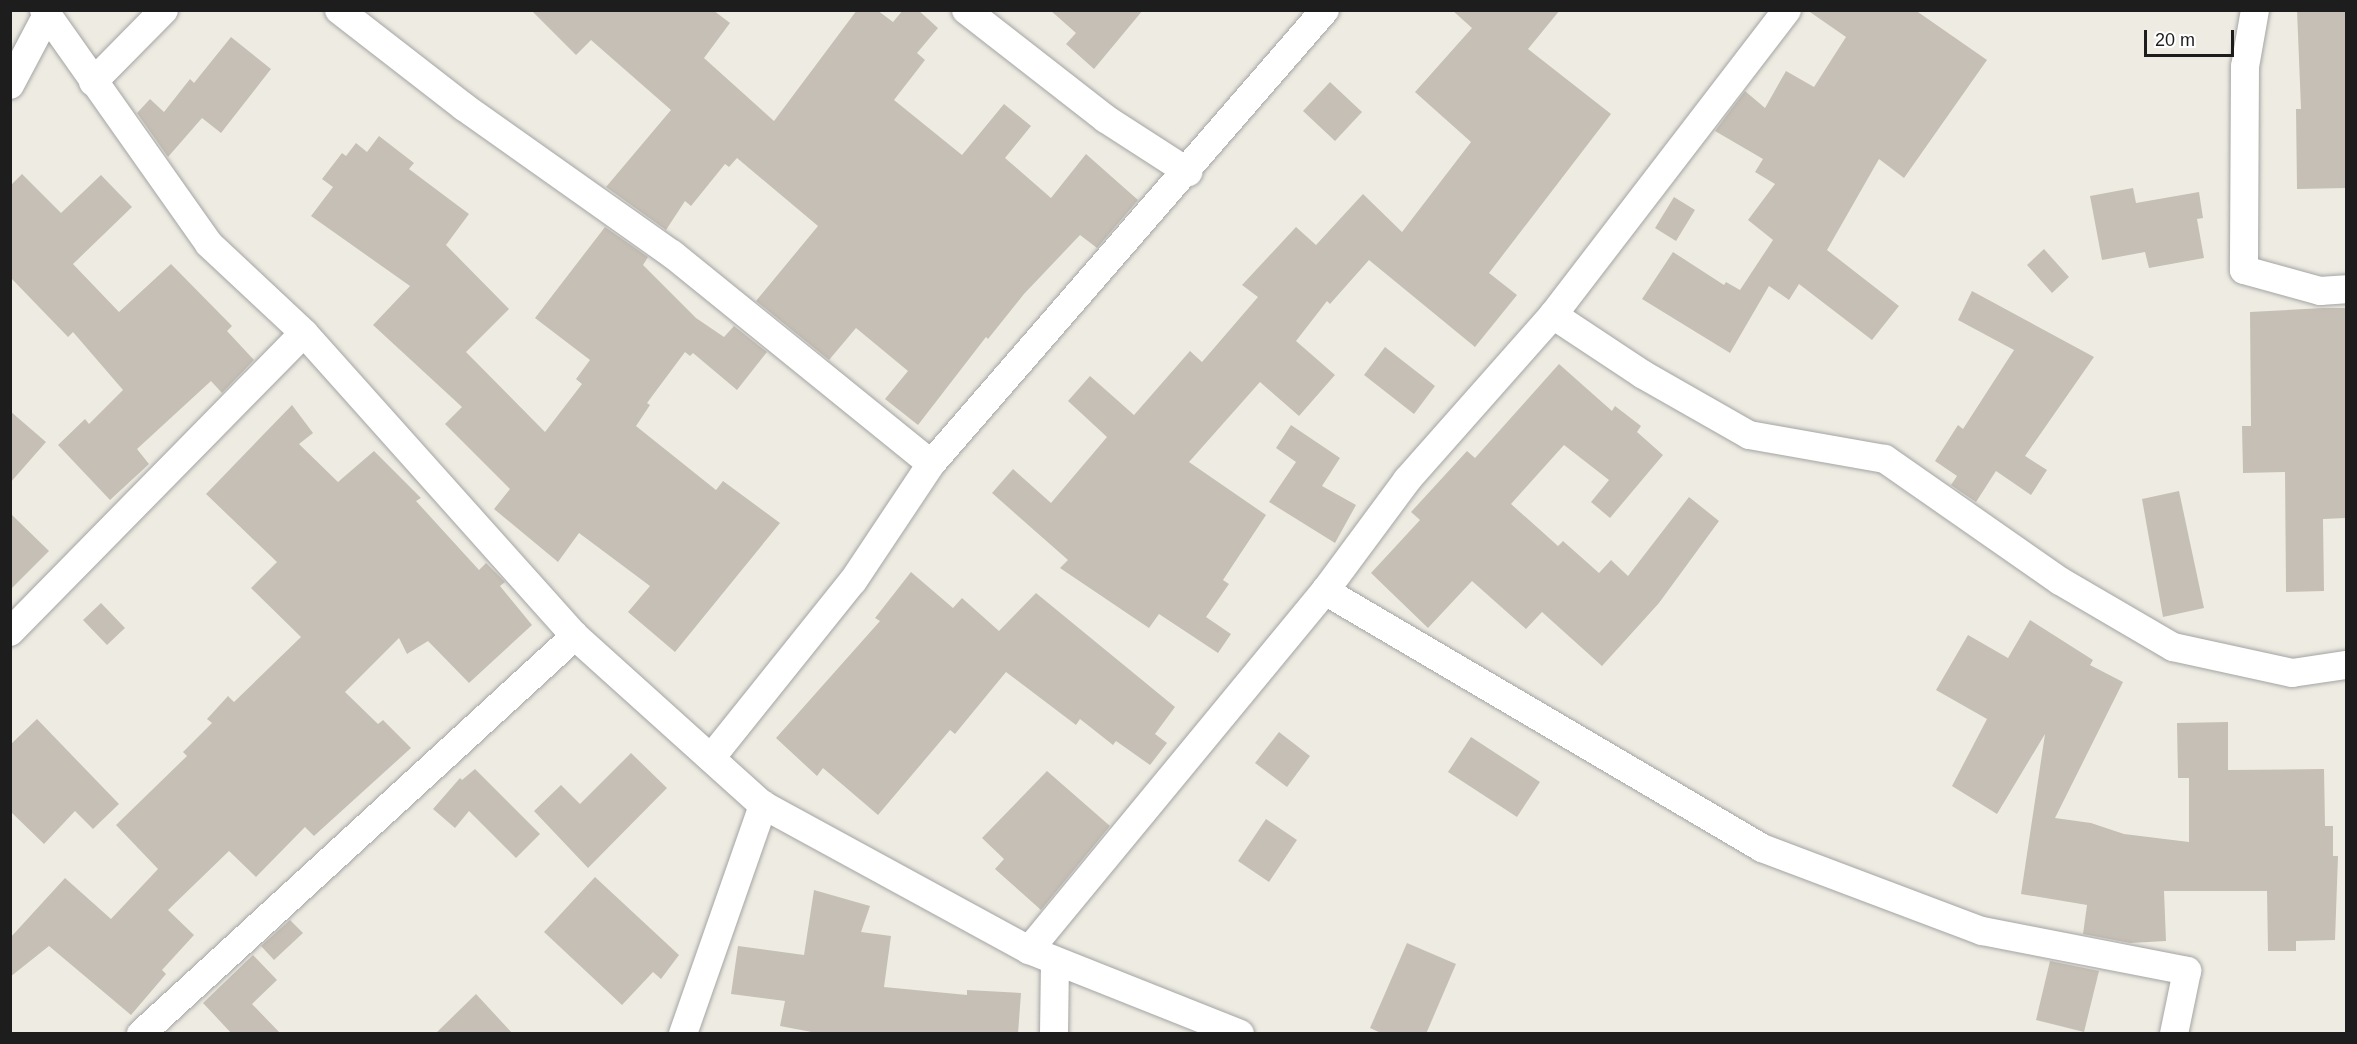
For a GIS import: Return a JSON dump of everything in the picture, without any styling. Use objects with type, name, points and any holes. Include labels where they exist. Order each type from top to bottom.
[{"type":"street","points":[[93,82],[164,10]]},
{"type":"street","points":[[339,10],[464,107],[672,254],[931,464]]},
{"type":"street","points":[[966,10],[1106,119],[1188,172]]},
{"type":"street","points":[[711,758],[853,581],[931,464],[1188,172],[1325,10]]},
{"type":"street","points":[[1054,1034],[1042,956],[1325,591],[1407,480],[1552,315],[1788,10]]},
{"type":"street","points":[[2255,10],[2245,67],[2244,270],[2319,291],[2346,289]]},
{"type":"street","points":[[10,85],[46,12],[209,244],[304,333],[575,636],[763,805],[1042,956],[1240,1034]]},
{"type":"street","points":[[1552,315],[1642,374],[1749,435],[1884,459],[2060,581],[2173,647],[2292,673],[2346,665]]},
{"type":"street","points":[[10,632],[304,333]]},
{"type":"street","points":[[1325,591],[1762,848],[1982,931],[2187,971],[2174,1034]]},
{"type":"street","points":[[141,1034],[575,636]]},
{"type":"street","points":[[683,1034],[763,805]]},
{"type":"building","points":[[531,10],[713,10],[730,23],[704,58],[774,121],[857,10],[877,10],[893,22],[903,10],[918,10],[938,28],[917,53],[925,60],[894,100],[962,155],[1004,104],[1031,126],[1005,158],[1051,198],[1086,154],[1138,200],[1097,248],[1080,235],[1024,294],[988,339],[986,337],[918,425],[885,399],[908,371],[856,328],[829,360],[756,301],[818,226],[737,158],[729,167],[725,164],[691,206],[685,201],[666,230],[606,187],[671,110],[591,40],[576,55]]},
{"type":"building","points":[[1050,10],[1143,10],[1094,69],[1066,44],[1076,33]]},
{"type":"building","points":[[1452,10],[1560,10],[1528,49],[1611,114],[1489,273],[1517,295],[1475,347],[1369,260],[1330,304],[1327,301],[1296,341],[1335,375],[1299,416],[1260,382],[1189,462],[1266,515],[1223,580],[1229,584],[1206,617],[1231,634],[1218,653],[1159,614],[1149,628],[1060,568],[1068,560],[992,493],[1013,469],[1051,503],[1107,437],[1068,401],[1090,376],[1134,415],[1190,351],[1202,362],[1258,297],[1242,285],[1296,227],[1316,245],[1363,194],[1402,232],[1471,142],[1415,92],[1472,28]]},
{"type":"building","points":[[1807,10],[1915,10],[1987,60],[1904,178],[1879,159],[1827,250],[1899,306],[1872,340],[1799,284],[1789,300],[1769,286],[1730,353],[1642,299],[1673,252],[1724,285],[1726,282],[1740,290],[1773,240],[1748,220],[1775,184],[1755,172],[1763,159],[1715,131],[1745,91],[1765,108],[1786,71],[1814,87],[1846,37]]},
{"type":"building","points":[[2297,10],[2346,10],[2346,188],[2297,189],[2296,109],[2301,109]]},
{"type":"building","points":[[231,37],[271,69],[221,133],[202,118],[168,157],[137,113],[150,99],[164,112],[190,79],[194,83]]},
{"type":"building","points":[[1330,82],[1362,112],[1335,141],[1303,111]]},
{"type":"building","points":[[379,136],[414,163],[409,169],[469,214],[446,245],[509,309],[466,352],[545,432],[582,384],[576,379],[590,360],[535,318],[605,227],[648,257],[643,265],[696,318],[724,337],[734,326],[767,352],[737,390],[693,353],[690,356],[685,352],[647,403],[650,405],[636,426],[716,490],[723,481],[780,523],[675,652],[628,612],[650,586],[579,533],[558,562],[494,509],[510,489],[445,424],[462,407],[373,325],[410,286],[311,216],[333,187],[322,179],[342,153],[346,156],[356,143],[367,152]]},
{"type":"building","points":[[22,174],[61,213],[101,175],[132,207],[73,264],[119,312],[171,264],[232,326],[227,331],[254,360],[222,393],[211,381],[137,449],[149,464],[110,500],[58,445],[85,419],[89,424],[123,390],[73,332],[68,337],[10,277],[10,186]]},
{"type":"building","points":[[2133,188],[2136,203],[2199,192],[2203,218],[2197,219],[2204,258],[2149,268],[2145,252],[2102,260],[2090,196]]},
{"type":"building","points":[[1674,197],[1695,210],[1676,241],[1655,228]]},
{"type":"building","points":[[2044,249],[2069,277],[2052,293],[2027,265]]},
{"type":"building","points":[[1972,291],[2094,357],[2025,456],[2047,470],[2031,495],[1996,471],[1976,502],[1951,485],[1957,476],[1935,461],[1958,425],[1963,429],[2014,350],[1958,320]]},
{"type":"building","points":[[2346,308],[2346,518],[2323,519],[2324,591],[2286,592],[2285,472],[2243,473],[2242,426],[2251,426],[2250,312]]},
{"type":"building","points":[[1385,347],[1435,386],[1414,414],[1364,375]]},
{"type":"building","points":[[1559,364],[1612,411],[1615,406],[1641,426],[1637,432],[1663,455],[1610,518],[1591,502],[1609,480],[1564,445],[1511,504],[1558,546],[1563,541],[1599,573],[1611,560],[1628,576],[1689,497],[1719,521],[1659,603],[1602,666],[1542,612],[1526,629],[1472,581],[1428,628],[1371,573],[1420,520],[1411,512],[1467,451],[1475,458]]},
{"type":"building","points":[[292,405],[313,433],[299,444],[338,482],[374,451],[421,498],[416,501],[479,570],[486,563],[505,582],[500,586],[532,625],[469,683],[428,641],[407,654],[399,638],[345,692],[378,724],[383,720],[411,748],[314,836],[305,827],[256,877],[229,851],[168,910],[194,935],[162,970],[166,974],[131,1015],[49,946],[10,977],[10,938],[65,878],[111,919],[158,869],[116,825],[187,756],[183,752],[212,723],[207,719],[228,696],[234,702],[301,637],[251,588],[277,562],[206,494]]},
{"type":"building","points":[[10,411],[46,442],[10,483]]},
{"type":"building","points":[[1291,425],[1340,458],[1322,486],[1356,505],[1335,543],[1269,502],[1296,462],[1276,448]]},
{"type":"building","points":[[2179,491],[2204,608],[2163,617],[2142,499]]},
{"type":"building","points":[[10,513],[49,551],[10,590]]},
{"type":"building","points":[[911,572],[953,608],[962,598],[999,631],[1036,593],[1175,707],[1155,734],[1167,743],[1150,765],[1116,741],[1113,745],[1080,719],[1076,725],[1006,672],[955,734],[950,730],[878,815],[823,768],[817,776],[776,738],[880,621],[875,618]]},
{"type":"building","points":[[101,603],[125,628],[107,645],[83,620]]},
{"type":"building","points":[[2030,620],[2093,660],[2090,665],[2123,682],[2055,818],[2091,823],[2124,834],[2189,842],[2189,778],[2178,778],[2177,723],[2228,722],[2228,770],[2324,769],[2325,826],[2333,826],[2333,856],[2338,856],[2335,940],[2296,941],[2296,951],[2268,951],[2267,891],[2164,891],[2166,941],[2130,943],[2083,934],[2087,905],[2021,894],[2045,734],[1997,814],[1952,786],[1987,719],[1936,690],[1968,635],[2008,658]]},
{"type":"building","points":[[37,719],[119,804],[93,829],[75,811],[44,844],[10,811],[10,745]]},
{"type":"building","points":[[1279,732],[1310,756],[1287,787],[1255,763]]},
{"type":"building","points":[[1471,737],[1540,782],[1517,817],[1448,772]]},
{"type":"building","points":[[631,753],[667,788],[588,868],[534,811],[561,785],[580,804]]},
{"type":"building","points":[[475,769],[540,834],[516,858],[469,811],[455,828],[433,809],[460,778],[462,780]]},
{"type":"building","points":[[1047,771],[1110,826],[1041,910],[995,869],[1004,859],[982,838]]},
{"type":"building","points":[[1266,819],[1297,840],[1269,882],[1238,861]]},
{"type":"building","points":[[595,877],[679,955],[661,979],[653,972],[622,1005],[544,932]]},
{"type":"building","points":[[814,890],[870,906],[861,932],[891,936],[884,987],[967,995],[967,990],[1021,993],[1018,1034],[822,1034],[780,1026],[785,1001],[731,994],[738,946],[804,955]]},
{"type":"building","points":[[290,920],[303,933],[274,960],[261,946]]},
{"type":"building","points":[[1407,943],[1456,964],[1426,1034],[1383,1034],[1370,1028]]},
{"type":"building","points":[[253,955],[277,980],[252,1004],[281,1034],[232,1034],[203,1003]]},
{"type":"building","points":[[2050,961],[2099,971],[2084,1032],[2036,1020]]},
{"type":"building","points":[[476,994],[513,1034],[435,1034]]}]
